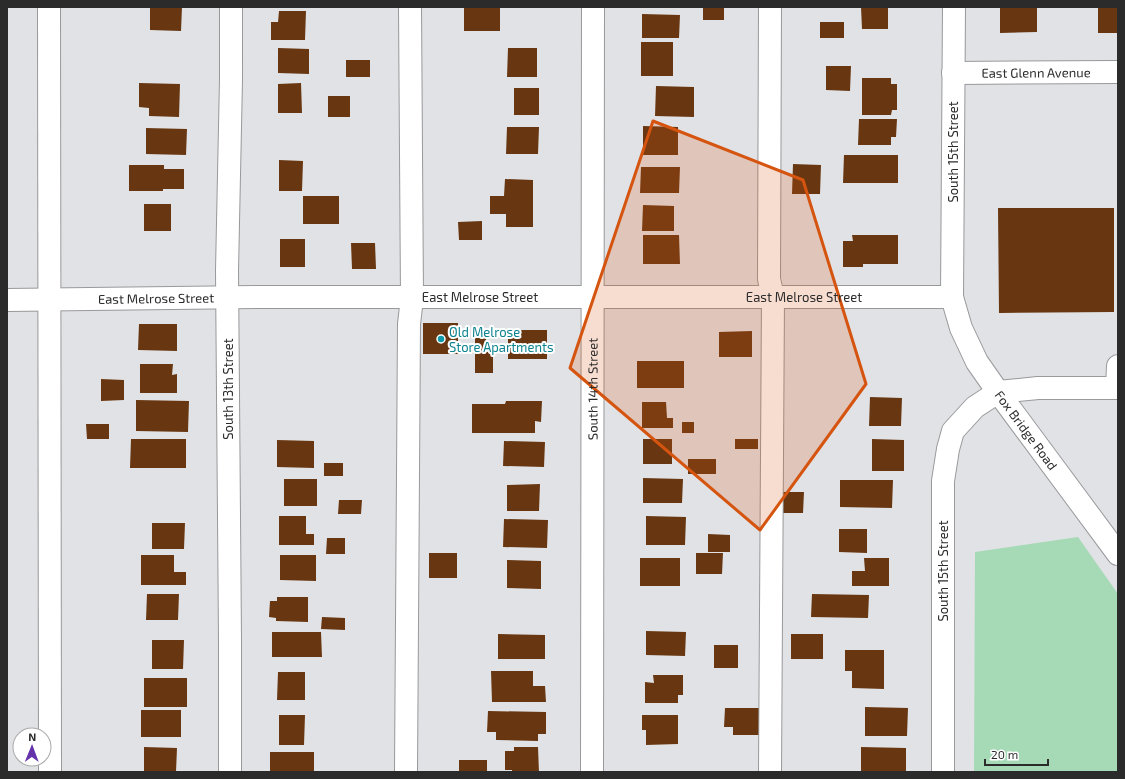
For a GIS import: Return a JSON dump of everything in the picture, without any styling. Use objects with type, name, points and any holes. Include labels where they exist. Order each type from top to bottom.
[{"type":"street","points":[[49,7],[50,772]]},
{"type":"street","name":"South 13th Street","points":[[230,772],[227,271],[231,7]]},
{"type":"street","points":[[406,772],[409,324],[412,298],[410,7]]},
{"type":"street","name":"South 14th Street","points":[[592,772],[593,7]]},
{"type":"street","points":[[770,7],[769,279],[772,297],[770,772]]},
{"type":"street","name":"South 15th Street","points":[[952,297],[954,7]]},
{"type":"street","name":"East Glenn Avenue","points":[[954,73],[1118,72]]},
{"type":"street","name":"East Melrose Street","points":[[7,300],[228,298],[952,297]]},
{"type":"street","name":"Fox Bridge Road","points":[[952,297],[961,328],[977,362],[1118,554]]},
{"type":"street","points":[[998,392],[1038,388],[1117,388],[1118,366]]},
{"type":"street","name":"South 15th Street","points":[[943,772],[943,481],[948,449],[953,431],[975,407],[998,392]]},
{"type":"highlighted area","points":[[653,121],[803,180],[866,384],[760,530],[570,368]]},
{"type":"green space","points":[[1078,537],[1118,594],[1118,772],[974,772],[975,552]]},
{"type":"building","points":[[150,7],[182,7],[181,31],[150,30]]},
{"type":"building","points":[[464,7],[500,7],[500,31],[464,31]]},
{"type":"building","points":[[703,7],[724,7],[724,20],[703,20]]},
{"type":"building","points":[[861,7],[888,7],[888,29],[862,29]]},
{"type":"building","points":[[1000,7],[1037,7],[1037,32],[1000,33]]},
{"type":"building","points":[[1098,7],[1118,7],[1118,33],[1098,33]]},
{"type":"building","points":[[279,11],[306,11],[305,40],[271,40],[271,22],[278,22]]},
{"type":"building","points":[[642,14],[680,15],[679,38],[642,38]]},
{"type":"building","points":[[820,22],[844,22],[844,38],[820,38]]},
{"type":"building","points":[[641,42],[673,42],[673,76],[641,76]]},
{"type":"building","points":[[278,48],[309,49],[309,74],[278,73]]},
{"type":"building","points":[[508,48],[537,48],[537,77],[507,77]]},
{"type":"building","points":[[346,60],[370,60],[370,77],[346,77]]},
{"type":"building","points":[[826,66],[851,66],[850,91],[826,90]]},
{"type":"building","points":[[862,78],[891,78],[891,84],[897,84],[897,110],[892,110],[891,115],[862,115]]},
{"type":"building","points":[[139,83],[180,84],[179,117],[149,116],[149,108],[139,107]]},
{"type":"building","points":[[301,83],[302,113],[278,113],[278,84]]},
{"type":"building","points":[[656,86],[694,87],[694,117],[655,116]]},
{"type":"building","points":[[514,88],[539,88],[539,115],[514,115]]},
{"type":"building","points":[[328,96],[350,96],[350,117],[328,117]]},
{"type":"building","points":[[859,119],[897,119],[896,137],[891,137],[891,145],[858,145]]},
{"type":"building","points":[[643,126],[678,127],[678,155],[643,155]]},
{"type":"building","points":[[507,127],[539,127],[538,154],[506,154]]},
{"type":"building","points":[[146,128],[187,129],[186,155],[146,154]]},
{"type":"building","points":[[844,155],[898,155],[898,183],[843,183]]},
{"type":"building","points":[[279,160],[303,161],[302,191],[279,191]]},
{"type":"building","points":[[793,164],[821,165],[820,194],[792,194]]},
{"type":"building","points":[[129,165],[164,165],[164,169],[184,169],[184,189],[163,189],[163,191],[129,191]]},
{"type":"building","points":[[641,167],[680,167],[679,193],[640,193]]},
{"type":"building","points":[[505,179],[533,180],[533,227],[506,227],[506,214],[490,214],[490,196],[504,196]]},
{"type":"building","points":[[303,196],[339,196],[339,224],[303,224]]},
{"type":"building","points":[[144,204],[171,204],[171,231],[144,231]]},
{"type":"building","points":[[643,205],[674,206],[674,231],[642,231]]},
{"type":"building","points":[[998,208],[1114,208],[1114,312],[999,313]]},
{"type":"building","points":[[482,221],[482,240],[459,240],[458,222]]},
{"type":"building","points":[[643,235],[679,235],[680,264],[643,264]]},
{"type":"building","points":[[852,235],[898,235],[898,264],[863,264],[863,267],[843,267],[843,241],[853,241]]},
{"type":"building","points":[[280,239],[305,239],[305,267],[280,267]]},
{"type":"building","points":[[351,243],[375,243],[376,269],[352,269]]},
{"type":"building","name":"Old Melrose Store Apartments","points":[[423,323],[458,323],[458,354],[423,354]]},
{"type":"building","points":[[139,324],[177,324],[177,351],[138,350]]},
{"type":"building","points":[[508,330],[547,330],[547,359],[508,359]]},
{"type":"building","points":[[752,331],[752,357],[719,357],[719,332]]},
{"type":"building","points":[[475,335],[486,335],[486,352],[493,352],[493,373],[475,373]]},
{"type":"building","points":[[637,361],[684,361],[684,388],[637,388]]},
{"type":"building","points":[[140,364],[173,364],[172,375],[177,374],[177,393],[140,393]]},
{"type":"building","points":[[101,379],[124,380],[124,400],[101,401]]},
{"type":"building","points":[[870,397],[902,398],[901,426],[869,426]]},
{"type":"building","points":[[136,400],[189,401],[188,432],[136,431]]},
{"type":"building","points":[[506,401],[542,401],[541,422],[535,421],[535,433],[472,433],[472,404],[505,404]]},
{"type":"building","points":[[642,402],[666,402],[667,418],[673,418],[673,428],[642,428]]},
{"type":"building","points":[[682,422],[694,422],[694,433],[682,433]]},
{"type":"building","points":[[86,424],[109,424],[109,439],[87,439]]},
{"type":"building","points":[[131,439],[186,439],[186,468],[130,468]]},
{"type":"building","points":[[643,439],[672,439],[672,464],[643,464]]},
{"type":"building","points":[[735,439],[758,439],[758,449],[735,449]]},
{"type":"building","points":[[872,439],[904,440],[904,471],[872,471]]},
{"type":"building","points":[[277,440],[314,441],[314,468],[277,467]]},
{"type":"building","points":[[504,441],[545,442],[544,467],[503,466]]},
{"type":"building","points":[[688,459],[716,459],[716,474],[688,474]]},
{"type":"building","points":[[324,463],[343,463],[343,476],[324,476]]},
{"type":"building","points":[[643,478],[683,479],[682,503],[643,503]]},
{"type":"building","points":[[284,479],[317,479],[317,506],[284,506]]},
{"type":"building","points":[[840,480],[893,480],[892,508],[840,507]]},
{"type":"building","points":[[540,484],[539,511],[507,511],[507,485]]},
{"type":"building","points":[[778,492],[804,492],[803,513],[778,513]]},
{"type":"building","points":[[339,500],[362,500],[361,514],[338,514]]},
{"type":"building","points":[[279,516],[306,516],[306,534],[314,534],[314,545],[279,545]]},
{"type":"building","points":[[646,516],[686,517],[685,545],[646,545]]},
{"type":"building","points":[[504,519],[548,520],[547,548],[503,547]]},
{"type":"building","points":[[152,523],[185,523],[184,549],[152,549]]},
{"type":"building","points":[[839,529],[867,529],[867,553],[839,552]]},
{"type":"building","points":[[708,534],[730,535],[730,552],[708,552]]},
{"type":"building","points":[[327,538],[345,538],[345,554],[326,554]]},
{"type":"building","points":[[429,553],[457,553],[457,578],[429,578]]},
{"type":"building","points":[[696,553],[723,553],[722,574],[696,574]]},
{"type":"building","points":[[141,555],[174,555],[174,572],[186,572],[186,585],[141,585]]},
{"type":"building","points":[[280,555],[316,555],[316,581],[280,580]]},
{"type":"building","points":[[640,558],[680,558],[680,586],[640,586]]},
{"type":"building","points":[[864,558],[889,558],[889,586],[852,586],[852,571],[865,571]]},
{"type":"building","points":[[507,560],[541,561],[541,589],[507,588]]},
{"type":"building","points":[[147,594],[179,594],[178,620],[146,620]]},
{"type":"building","points":[[812,594],[869,595],[868,618],[811,617]]},
{"type":"building","points":[[277,597],[308,597],[308,622],[276,621],[276,618],[269,617],[270,601],[277,601]]},
{"type":"building","points":[[322,617],[345,618],[345,630],[321,629]]},
{"type":"building","points":[[646,631],[686,632],[685,656],[646,655]]},
{"type":"building","points":[[272,632],[321,632],[322,657],[272,657]]},
{"type":"building","points":[[498,634],[545,635],[545,659],[498,659]]},
{"type":"building","points":[[791,634],[823,634],[823,659],[791,659]]},
{"type":"building","points":[[152,640],[184,640],[183,669],[152,669]]},
{"type":"building","points":[[714,645],[738,645],[738,668],[714,668]]},
{"type":"building","points":[[845,650],[884,650],[884,689],[852,688],[852,671],[845,671]]},
{"type":"building","points":[[491,671],[533,671],[533,686],[545,686],[546,702],[492,702]]},
{"type":"building","points":[[278,672],[305,672],[305,700],[277,700]]},
{"type":"building","points":[[653,675],[683,675],[683,695],[678,695],[678,703],[645,703],[645,682],[654,683]]},
{"type":"building","points":[[144,678],[187,678],[187,707],[144,707]]},
{"type":"building","points":[[865,707],[908,708],[907,736],[865,736]]},
{"type":"building","points":[[725,708],[760,708],[760,735],[733,735],[733,727],[724,727]]},
{"type":"building","points":[[141,710],[181,710],[181,737],[141,737]]},
{"type":"building","points":[[488,711],[546,712],[546,734],[538,734],[538,741],[496,740],[496,732],[487,732]]},
{"type":"building","points":[[279,715],[305,715],[304,745],[279,745]]},
{"type":"building","points":[[642,715],[678,715],[678,744],[646,745],[646,730],[642,730]]},
{"type":"building","points":[[144,747],[177,748],[176,772],[144,772]]},
{"type":"building","points":[[514,747],[538,747],[539,772],[512,772],[512,770],[505,770],[505,751],[514,751]]},
{"type":"building","points":[[861,747],[906,748],[906,772],[861,772]]},
{"type":"building","points":[[270,752],[314,752],[314,772],[270,772]]},
{"type":"building","points":[[459,760],[487,760],[487,772],[459,772]]},
{"type":"place","name":"Old Melrose Store Apartments","points":[[441,339]]}]
